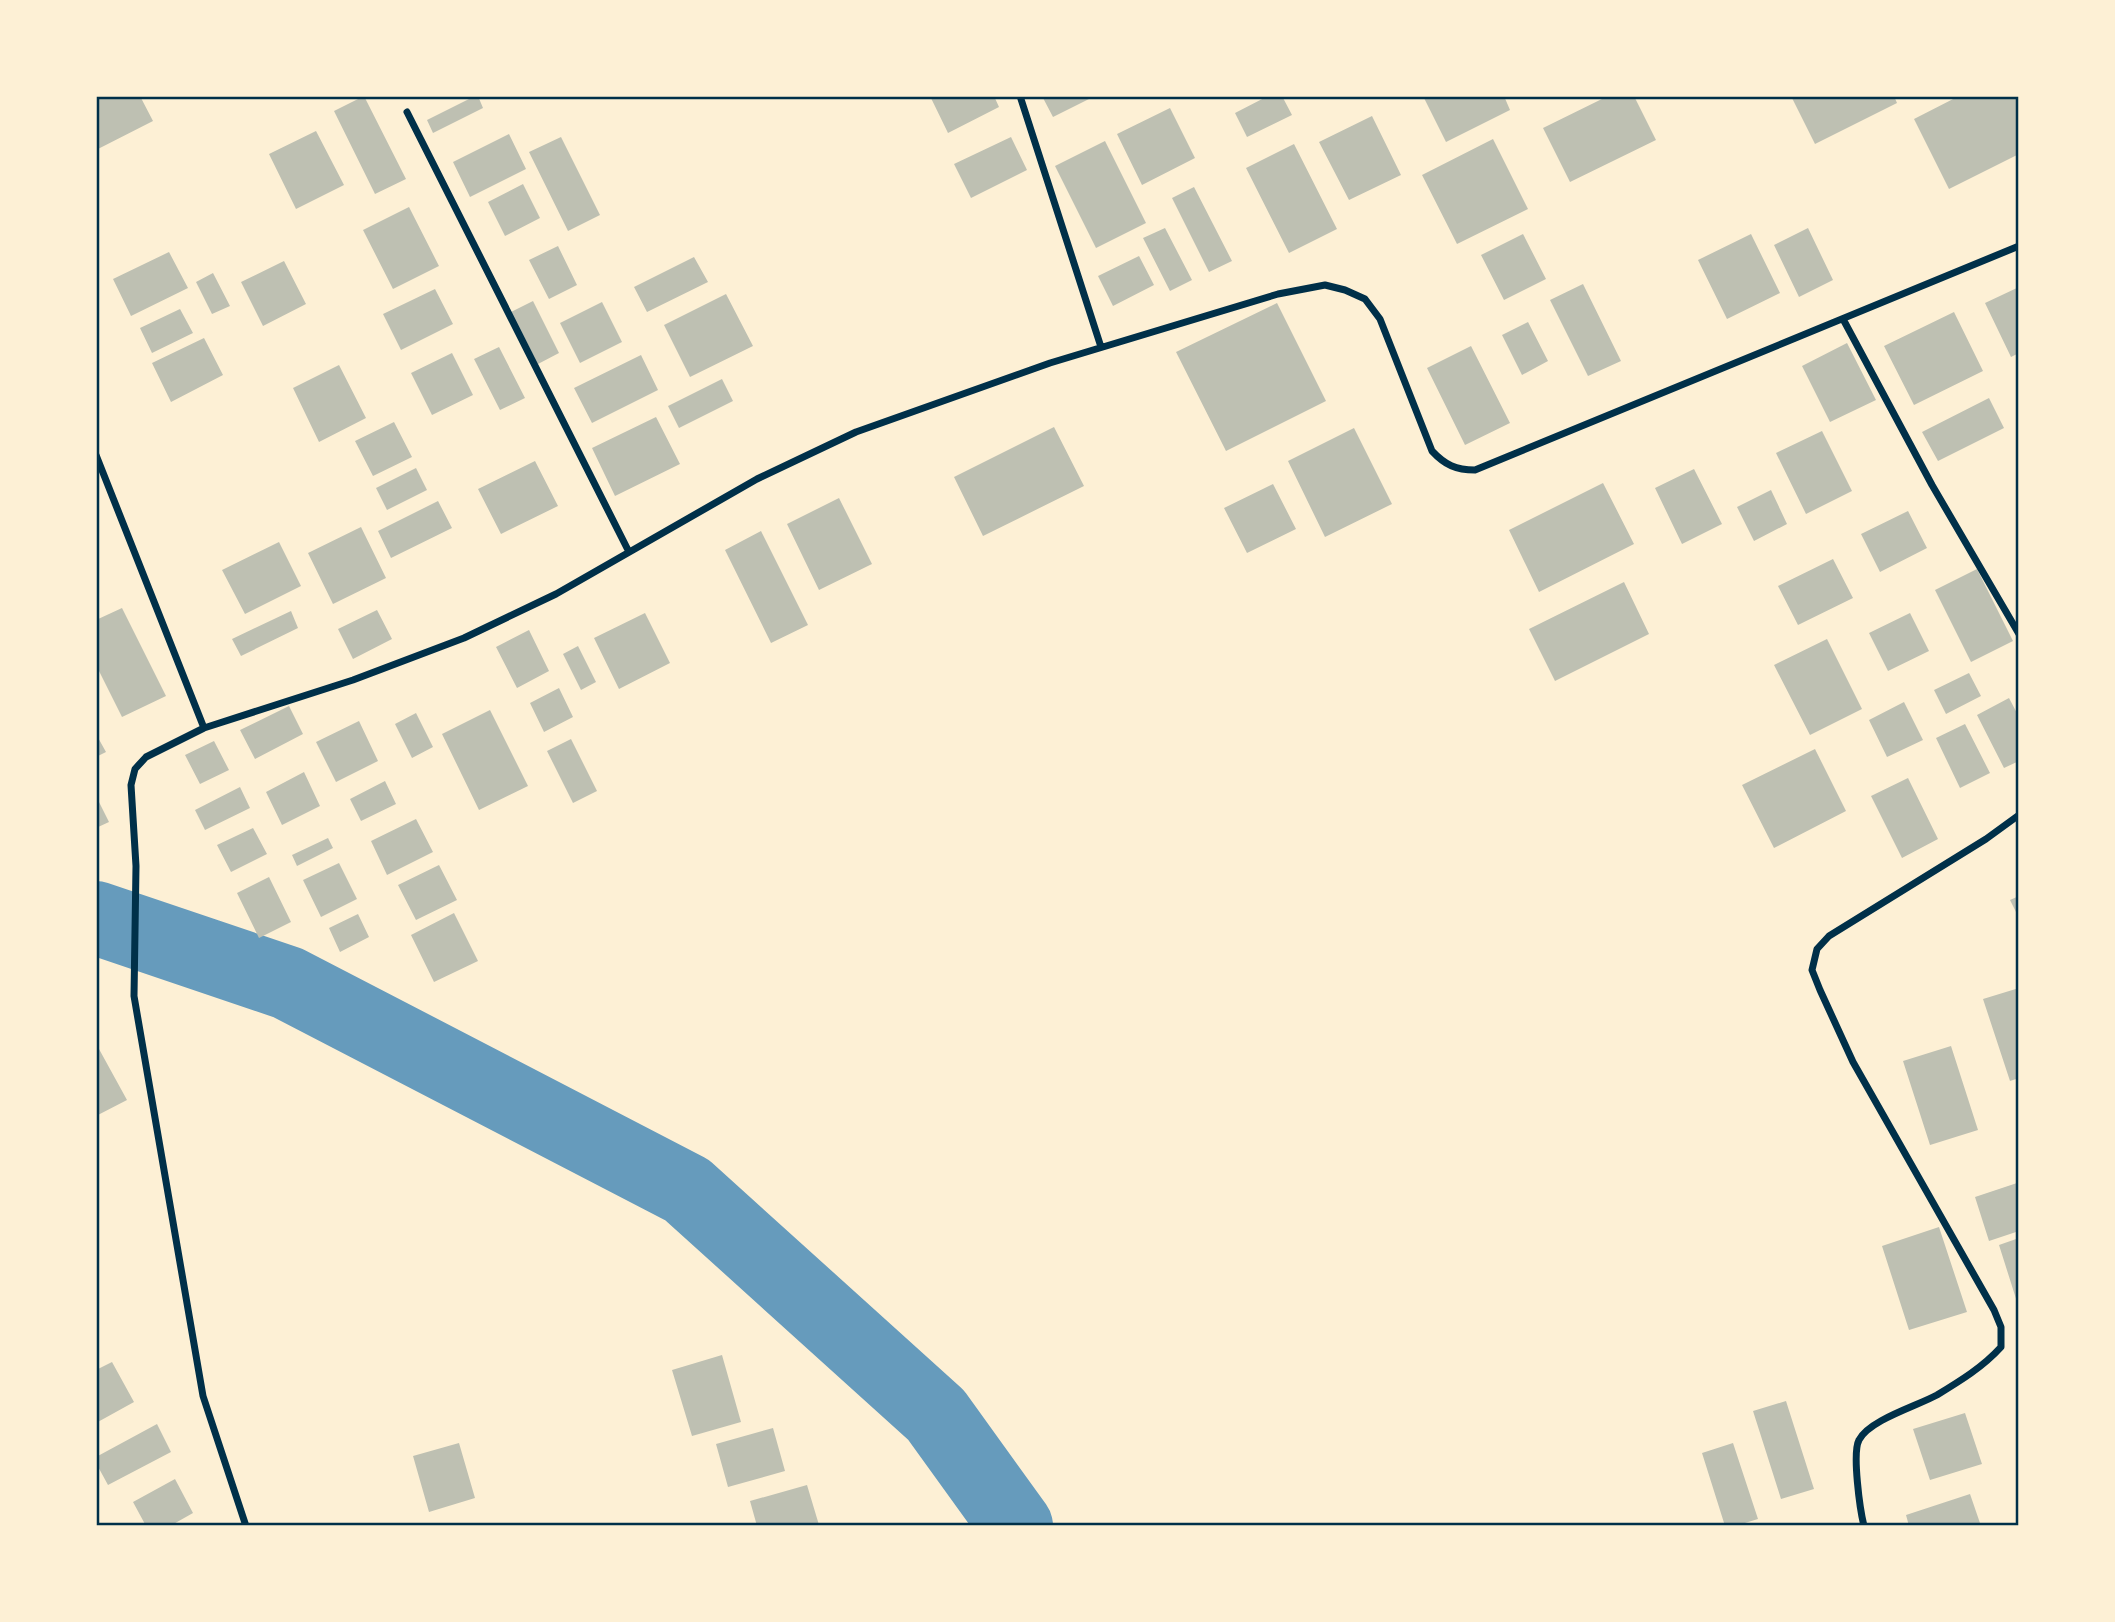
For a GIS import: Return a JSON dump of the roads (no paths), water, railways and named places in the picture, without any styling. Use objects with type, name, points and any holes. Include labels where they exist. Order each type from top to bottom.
[{"type":"street","points":[[1020,96],[1101,347]]},
{"type":"street","points":[[407,112],[629,552]]},
{"type":"street","points":[[246,1526],[203,1396],[134,996],[136,866],[131,785],[135,769],[146,757],[204,728],[353,680],[464,638],[556,594],[757,479],[856,432],[1050,363],[1279,294],[1325,285],[1365,299],[1380,319],[1432,451],[1444,463],[1460,470],[1475,470],[2019,246]]},
{"type":"street","points":[[1843,319],[1932,485],[2019,634]]},
{"type":"street","points":[[96,455],[204,728]]},
{"type":"street","points":[[1864,1526],[1856,1458],[1858,1441],[1871,1427],[1936,1395],[1986,1363],[2001,1347],[2001,1327],[1994,1310],[1853,1062],[1812,970],[1816,949],[1829,936],[1986,839],[2019,815]]},
{"type":"waterway","points":[[96,918],[288,983],[687,1190],[936,1415],[1016,1526]]}]
